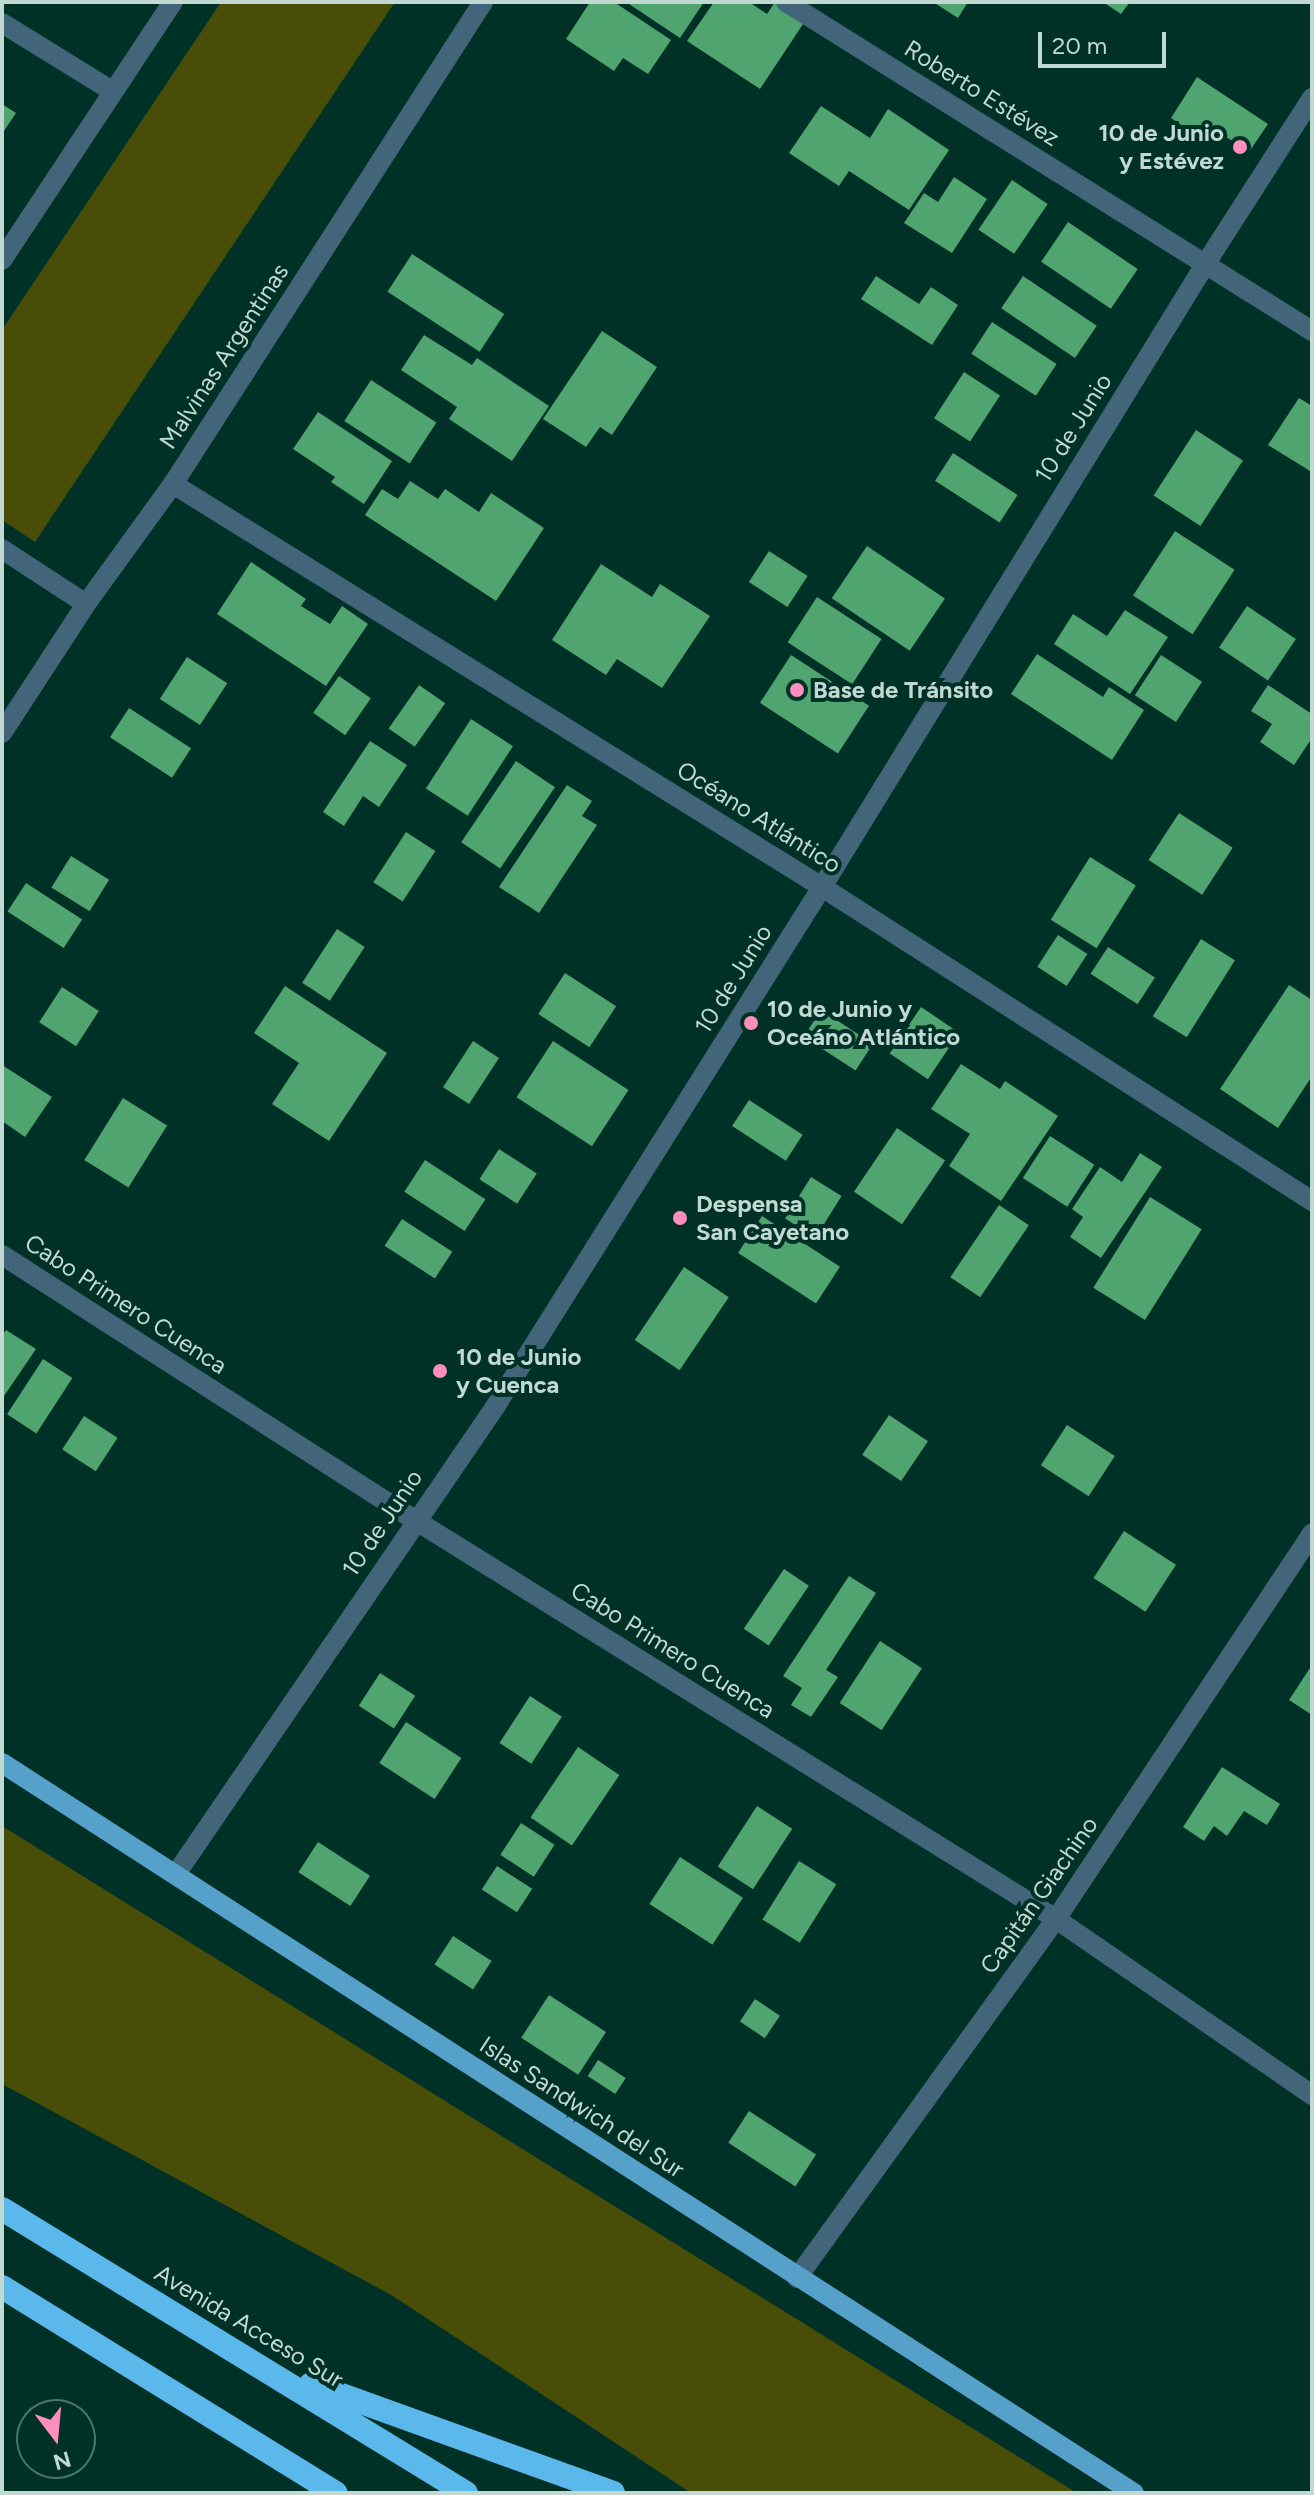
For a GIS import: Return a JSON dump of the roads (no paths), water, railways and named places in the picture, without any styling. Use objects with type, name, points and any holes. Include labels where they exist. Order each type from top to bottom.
[{"type":"highway","name":"Avenida Acceso Sur","points":[[2,2209],[466,2493]]},
{"type":"highway","points":[[2,2287],[336,2493]]},
{"type":"highway","points":[[263,2367],[613,2493]]},
{"type":"main road","name":"Islas Sandwich del Sur","points":[[2,1763],[1134,2493]]},
{"type":"street","points":[[2,260],[173,2]]},
{"type":"street","name":"Malvinas Argentinas","points":[[2,733],[86,604],[173,484],[483,2]]},
{"type":"street","name":"Roberto Estévez","points":[[786,2],[1312,331]]},
{"type":"street","points":[[2,23],[112,91]]},
{"type":"street","name":"10 de Junio","points":[[176,1874],[495,1407],[822,887],[1206,263],[1312,98]]},
{"type":"street","name":"Océano Atlántico","points":[[173,484],[822,887],[1312,1201]]},
{"type":"street","points":[[2,549],[86,604]]},
{"type":"street","name":"Cabo Primero Cuenca","points":[[2,1255],[415,1520],[1056,1919],[1312,2095]]},
{"type":"street","name":"Capitán Giachino","points":[[797,2278],[1056,1919],[1312,1533]]},
{"type":"place","name":"10 de Junio y Estévez","points":[[1240,147]]},
{"type":"place","name":"Base de Tránsito","points":[[797,690]]},
{"type":"place","name":"10 de Junio y Oceáno Atlántico","points":[[751,1023]]},
{"type":"place","name":"Despensa San Cayetano","points":[[680,1218]]},
{"type":"place","name":"10 de Junio y Cuenca","points":[[440,1371]]}]
